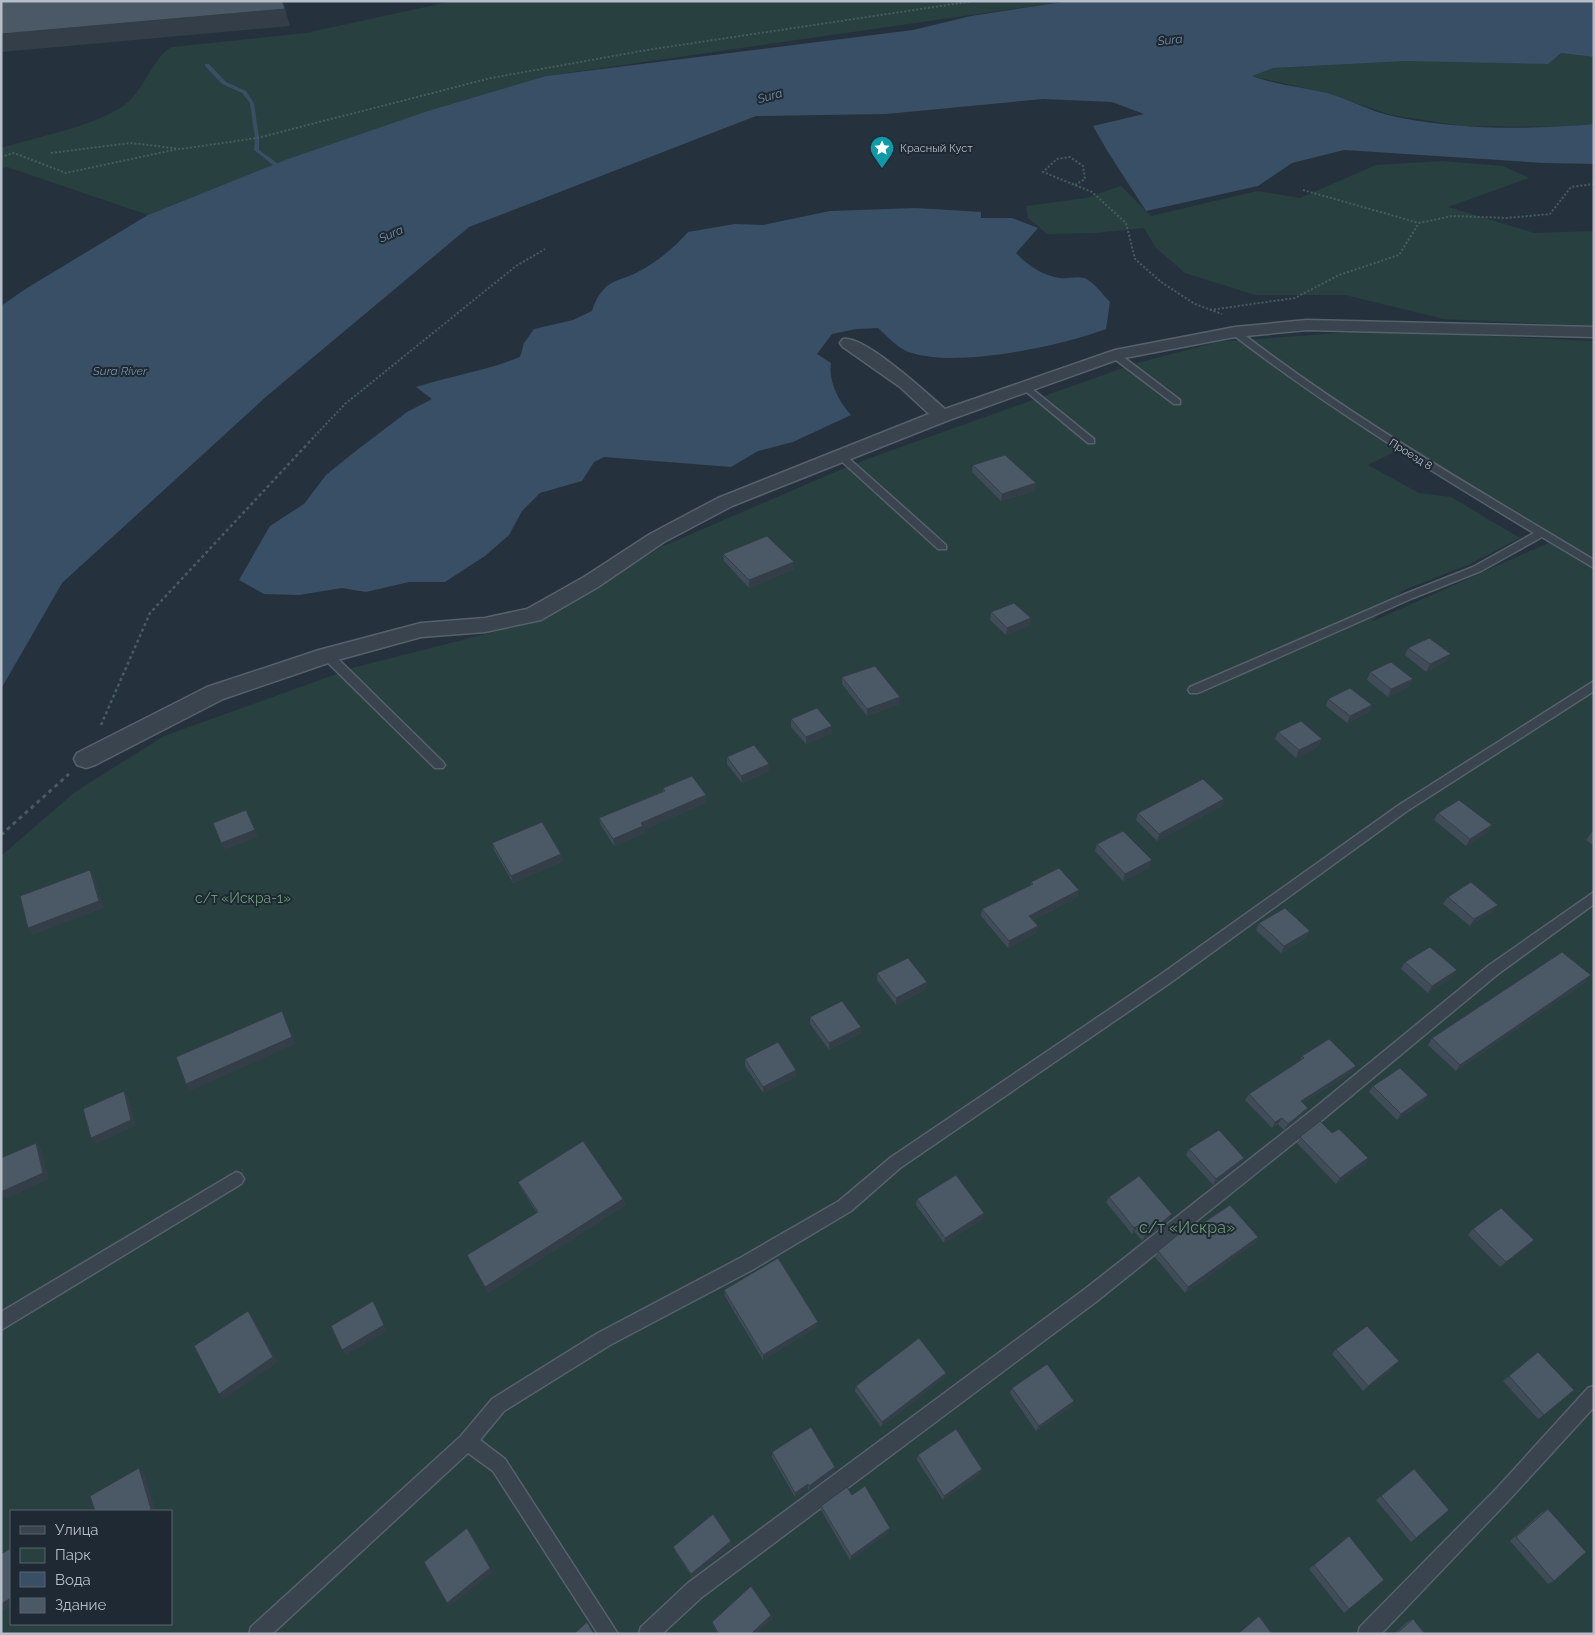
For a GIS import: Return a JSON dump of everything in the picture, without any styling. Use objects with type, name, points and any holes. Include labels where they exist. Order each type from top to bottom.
[{"type":"street","points":[[86,759],[215,693],[327,655],[421,630],[485,625],[533,615],[591,582],[657,538],[725,502],[942,416],[1115,355],[1235,332],[1307,325],[1594,332]]},
{"type":"street","points":[[850,343],[906,383],[942,416]]},
{"type":"lane","name":"Проезд 8","points":[[1235,332],[1277,366],[1397,446],[1594,565]]},
{"type":"lane","points":[[1115,355],[1177,402]]},
{"type":"lane","points":[[1026,387],[1091,441]]},
{"type":"lane","points":[[841,456],[942,547]]},
{"type":"lane","points":[[1194,690],[1409,596],[1477,569],[1542,533]]},
{"type":"lane","points":[[327,655],[439,765]]},
{"type":"lane","points":[[258,1634],[467,1442],[498,1406],[604,1339],[746,1264],[845,1206],[895,1163],[1164,979],[1403,808],[1594,685]]},
{"type":"lane","points":[[648,1634],[695,1590],[1091,1295],[1316,1116],[1493,970],[1594,897]]},
{"type":"lane","points":[[1,1322],[236,1179]]},
{"type":"lane","points":[[1367,1634],[1503,1494],[1594,1394]]},
{"type":"lane","points":[[467,1442],[499,1465],[609,1634]]},
{"type":"path","points":[[1,157],[14,153],[66,173],[181,149],[257,138],[491,78],[647,50],[872,14],[974,1]]},
{"type":"path","points":[[51,154],[130,143],[181,149]]},
{"type":"path","points":[[1075,186],[1085,179],[1083,166],[1070,157],[1056,159],[1043,172],[1075,186],[1092,192],[1126,223],[1135,259],[1161,282],[1195,304],[1225,315],[1235,332]]},
{"type":"path","points":[[1303,190],[1419,223],[1452,216],[1508,218],[1550,214],[1571,187],[1594,184]]},
{"type":"path","points":[[1210,310],[1296,298],[1339,275],[1399,255],[1419,223]]},
{"type":"path","points":[[1,835],[86,759],[150,613],[345,404],[516,266],[545,249]]},
{"type":"green space","points":[[453,1],[1069,1],[546,76],[244,177],[148,215],[7,167],[1,169],[1,148],[67,130],[101,118],[127,103],[139,89],[161,56],[172,47],[306,33]]},
{"type":"green space","points":[[1561,53],[1594,57],[1594,124],[1562,127],[1462,126],[1391,115],[1327,93],[1251,76],[1273,68]]},
{"type":"green space","points":[[1442,161],[1503,166],[1529,178],[1448,207],[1534,233],[1594,231],[1594,326],[1444,319],[1345,295],[1255,295],[1185,273],[1156,248],[1144,228],[1095,233],[1047,234],[1028,218],[1026,206],[1086,198],[1121,186],[1151,216],[1257,191],[1300,198],[1376,165]]},
{"type":"green space","points":[[1352,332],[1594,341],[1594,1634],[1,1634],[1,856],[75,792],[164,736],[356,667],[536,621],[661,547],[856,463],[1137,363],[1218,342]],"holes":[[[1406,446],[1539,526],[1548,543],[1371,622],[1402,591],[1468,565],[1520,538],[1451,497],[1419,493],[1368,465]]]},
{"type":"water","name":"Sura River","points":[[1069,1],[1594,1],[1594,57],[1561,53],[1548,64],[1407,61],[1273,68],[1252,76],[1280,84],[1327,93],[1384,114],[1417,121],[1493,128],[1594,124],[1594,164],[1544,163],[1344,150],[1292,163],[1258,186],[1146,211],[1093,126],[1144,114],[1112,102],[1043,99],[886,114],[756,116],[469,227],[268,395],[62,583],[1,689],[1,306],[27,288],[148,215],[288,159],[428,111],[546,76],[913,30],[971,16]]},
{"type":"water","points":[[916,208],[981,212],[981,218],[1012,218],[1038,228],[1016,253],[1030,266],[1047,275],[1060,278],[1081,277],[1091,282],[1110,302],[1106,329],[1087,336],[1037,348],[1009,353],[955,358],[932,357],[912,353],[894,343],[878,328],[856,329],[832,334],[817,354],[831,363],[831,377],[835,391],[851,415],[793,442],[758,451],[731,467],[604,457],[594,462],[582,481],[540,493],[522,511],[509,535],[485,556],[445,582],[409,582],[366,592],[342,588],[299,595],[264,594],[239,580],[270,526],[304,504],[326,475],[357,450],[407,412],[432,399],[416,387],[520,357],[524,343],[534,329],[573,320],[592,311],[599,296],[608,285],[651,265],[688,232],[735,224],[763,225],[830,211]]},
{"type":"building","points":[[1,1],[282,1],[285,9],[1,34]]},
{"type":"building","points":[[1005,455],[1036,483],[1002,494],[973,465]]},
{"type":"building","points":[[767,536],[794,562],[749,580],[723,554]]},
{"type":"building","points":[[1014,603],[1031,618],[1007,628],[991,612]]},
{"type":"building","points":[[1429,638],[1451,654],[1430,664],[1408,648]]},
{"type":"building","points":[[1391,662],[1413,679],[1391,689],[1370,672]]},
{"type":"building","points":[[875,666],[900,697],[867,709],[842,677]]},
{"type":"building","points":[[1350,688],[1372,705],[1350,716],[1328,699]]},
{"type":"building","points":[[817,708],[832,726],[806,737],[791,719]]},
{"type":"building","points":[[1301,721],[1322,739],[1299,750],[1278,732]]},
{"type":"building","points":[[754,745],[769,764],[741,776],[727,757]]},
{"type":"building","points":[[692,776],[706,795],[641,823],[643,826],[613,839],[599,818],[665,791],[663,788]]},
{"type":"building","points":[[1203,779],[1224,799],[1159,834],[1138,813]]},
{"type":"building","points":[[1459,800],[1492,825],[1470,839],[1438,813]]},
{"type":"building","points":[[246,810],[255,830],[221,843],[213,823]]},
{"type":"building","points":[[542,822],[561,854],[511,876],[492,843]]},
{"type":"building","points":[[1123,831],[1152,860],[1125,874],[1097,844]]},
{"type":"building","points":[[1059,868],[1079,890],[1029,916],[1038,926],[1009,941],[982,909],[1033,884],[1031,882]]},
{"type":"building","points":[[90,870],[99,901],[28,928],[20,896]]},
{"type":"building","points":[[1471,882],[1498,905],[1474,919],[1448,897]]},
{"type":"building","points":[[1285,908],[1310,931],[1284,946],[1259,923]]},
{"type":"building","points":[[1430,947],[1457,970],[1432,986],[1405,962]]},
{"type":"building","points":[[1562,952],[1591,975],[1460,1065],[1432,1038]]},
{"type":"building","points":[[908,958],[927,982],[896,998],[877,973]]},
{"type":"building","points":[[842,1001],[861,1027],[829,1043],[810,1017]]},
{"type":"building","points":[[282,1011],[292,1037],[186,1084],[176,1057]]},
{"type":"building","points":[[1329,1039],[1356,1066],[1301,1101],[1308,1108],[1288,1124],[1282,1118],[1275,1122],[1249,1094]]},
{"type":"building","points":[[778,1042],[796,1070],[763,1087],[745,1059]]},
{"type":"building","points":[[1400,1068],[1428,1095],[1401,1114],[1373,1086]]},
{"type":"building","points":[[124,1091],[131,1120],[91,1138],[83,1109]]},
{"type":"building","points":[[1320,1121],[1332,1133],[1339,1129],[1368,1158],[1340,1178],[1300,1137]]},
{"type":"building","points":[[1219,1130],[1244,1158],[1216,1179],[1189,1149]]},
{"type":"building","points":[[583,1141],[623,1199],[485,1287],[467,1255],[538,1212],[518,1182]]},
{"type":"building","points":[[36,1143],[43,1173],[1,1192],[1,1158]]},
{"type":"building","points":[[956,1175],[984,1213],[945,1238],[917,1199]]},
{"type":"building","points":[[1139,1176],[1172,1214],[1145,1236],[1137,1226],[1134,1228],[1109,1197]]},
{"type":"building","points":[[1230,1205],[1258,1237],[1188,1287],[1158,1251],[1185,1229],[1188,1233]]},
{"type":"building","points":[[1501,1208],[1534,1240],[1506,1262],[1473,1229]]},
{"type":"building","points":[[778,1258],[818,1322],[763,1355],[724,1290]]},
{"type":"building","points":[[373,1301],[384,1325],[342,1350],[331,1326]]},
{"type":"building","points":[[248,1311],[273,1357],[219,1394],[194,1346]]},
{"type":"building","points":[[1367,1326],[1399,1361],[1368,1386],[1336,1349]]},
{"type":"building","points":[[919,1338],[946,1373],[882,1422],[856,1386]]},
{"type":"building","points":[[1538,1352],[1574,1390],[1544,1415],[1509,1376]]},
{"type":"building","points":[[1047,1364],[1074,1401],[1039,1426],[1012,1388]]},
{"type":"building","points":[[811,1427],[835,1467],[809,1486],[808,1484],[795,1493],[772,1452]]},
{"type":"building","points":[[956,1429],[982,1469],[944,1496],[918,1455]]},
{"type":"building","points":[[139,1468],[151,1509],[95,1510],[90,1496]]},
{"type":"building","points":[[1414,1469],[1449,1510],[1416,1538],[1381,1496]]},
{"type":"building","points":[[865,1486],[890,1528],[851,1556],[821,1506],[847,1487],[852,1495]]},
{"type":"building","points":[[1548,1509],[1586,1552],[1554,1581],[1516,1537]]},
{"type":"building","points":[[713,1514],[731,1541],[691,1574],[673,1547]]},
{"type":"building","points":[[467,1528],[490,1568],[447,1603],[424,1562]]},
{"type":"building","points":[[1349,1536],[1384,1580],[1349,1609],[1314,1565]]},
{"type":"building","points":[[10,1549],[10,1599],[1,1604],[1,1554]]},
{"type":"building","points":[[751,1586],[771,1615],[751,1634],[719,1634],[712,1622]]},
{"type":"building","points":[[1259,1616],[1272,1634],[1238,1634]]},
{"type":"building","points":[[1413,1619],[1425,1634],[1396,1634]]},
{"type":"building","points":[[587,1622],[594,1634],[574,1634]]},
{"type":"waterway","points":[[207,65],[224,83],[244,92],[252,103],[257,138],[256,150],[275,164]]},
{"type":"place","name":"Красный Куст","points":[[882,169]]},
{"type":"water label","name":"Sura","points":[[1170,40]]},
{"type":"water label","name":"Sura","points":[[770,96]]},
{"type":"water label","name":"Sura","points":[[391,234]]},
{"type":"park label","name":"с/т «Искра-1»","points":[[243,898]]},
{"type":"park label","name":"с/т «Искра»","points":[[1187,1227]]}]
